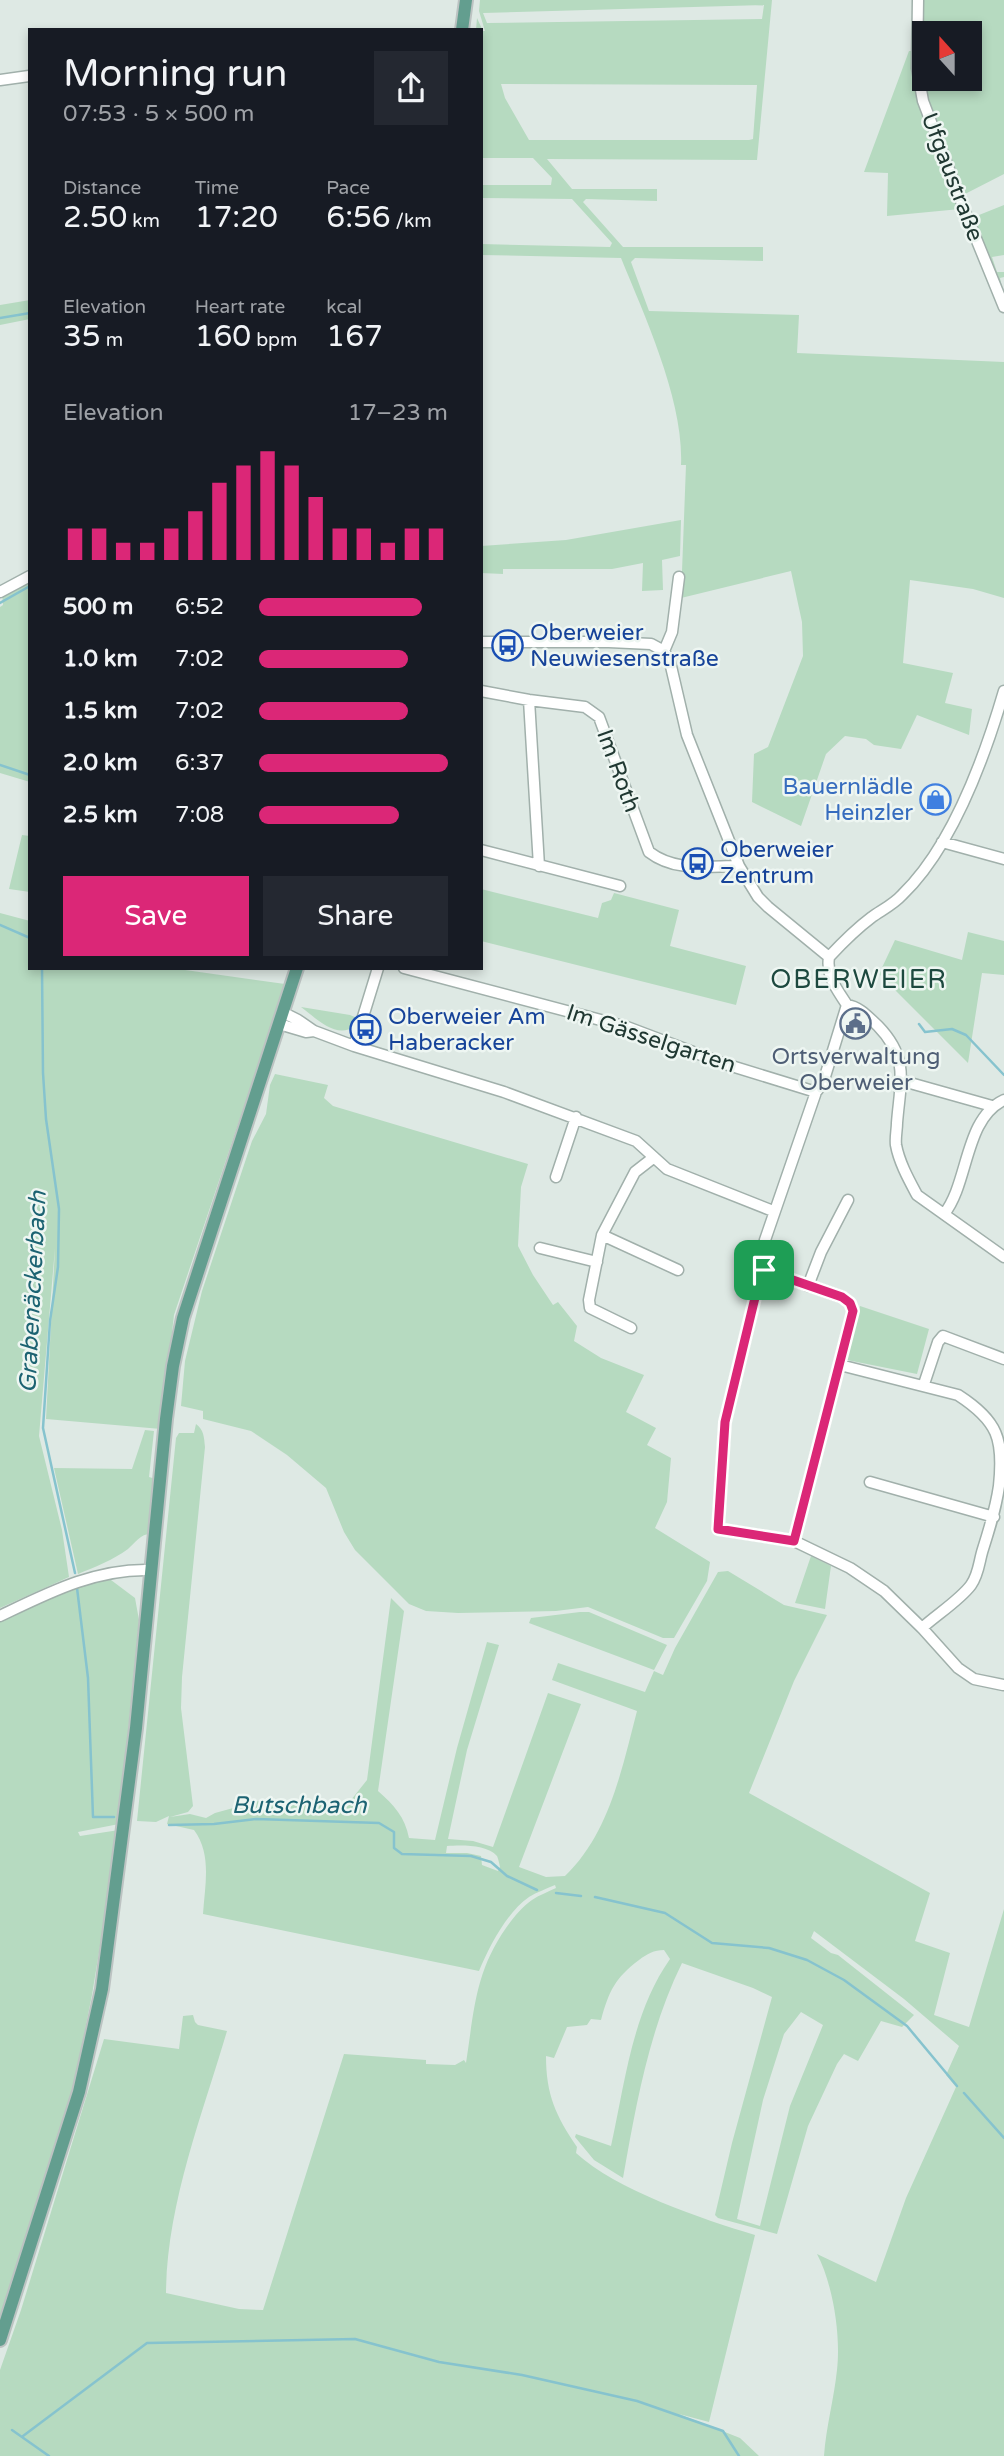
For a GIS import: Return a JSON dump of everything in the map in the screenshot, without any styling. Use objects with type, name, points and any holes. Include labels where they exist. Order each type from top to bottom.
[{"type":"main road","points":[[462,28],[466,0]]},
{"type":"main road","points":[[0,2340],[79,2092],[100,2001],[125,1823],[173,1366],[184,1318],[296,970]]},
{"type":"street","name":"Ufgaustraße","points":[[918,0],[917,68],[923,101],[965,214],[1004,307]]},
{"type":"street","points":[[0,80],[28,76]]},
{"type":"street","points":[[0,592],[28,577]]},
{"type":"street","points":[[664,650],[672,632],[679,577]]},
{"type":"street","points":[[483,642],[651,644],[664,650],[670,662],[687,735],[738,866],[758,897],[829,957]]},
{"type":"street","name":"Im Roth","points":[[483,691],[584,707],[599,717],[649,852],[681,867],[738,866]]},
{"type":"street","points":[[794,1541],[853,1311],[850,1303],[842,1297],[764,1270],[760,1262],[773,1211],[816,1092],[823,1083],[847,1005],[830,978],[829,957],[857,929],[901,897],[942,842],[980,764],[1004,691]]},
{"type":"street","points":[[529,700],[539,866]]},
{"type":"street","points":[[942,842],[1004,859]]},
{"type":"street","points":[[483,851],[620,886]]},
{"type":"street","points":[[354,1046],[377,970]]},
{"type":"street","name":"Im Gässelgarten","points":[[412,970],[627,1027],[725,1064],[816,1092]]},
{"type":"street","points":[[847,1005],[862,1011],[888,1039],[900,1065],[903,1082],[895,1142],[917,1195],[1004,1257]]},
{"type":"street","points":[[281,1018],[306,1032],[314,1031],[576,1117],[636,1141],[667,1169],[773,1211]]},
{"type":"street","points":[[903,1082],[992,1106]]},
{"type":"street","points":[[944,1214],[954,1202],[962,1168],[974,1138],[992,1106],[1004,1100]]},
{"type":"street","points":[[556,1177],[576,1117]]},
{"type":"street","points":[[631,1328],[590,1308],[589,1300],[602,1235],[635,1172],[653,1158]]},
{"type":"street","points":[[808,1286],[821,1252],[848,1200]]},
{"type":"street","points":[[602,1235],[678,1270]]},
{"type":"street","points":[[540,1248],[597,1262]]},
{"type":"street","points":[[764,1270],[760,1277],[725,1422],[718,1529],[794,1541],[850,1568],[884,1591],[922,1628],[945,1656],[966,1674],[974,1679],[1003,1685]]},
{"type":"street","points":[[924,1384],[938,1342],[943,1336],[1004,1359]]},
{"type":"street","points":[[840,1365],[924,1384],[958,1395],[974,1405],[998,1434],[1002,1452],[994,1517],[978,1572],[971,1585],[922,1628]]},
{"type":"street","points":[[870,1482],[994,1517]]},
{"type":"street","points":[[0,1616],[88,1577],[119,1570],[151,1570]]},
{"type":"green space","points":[[480,0],[772,0],[757,160],[547,159],[572,189],[657,189],[657,201],[586,199],[583,202],[623,247],[763,247],[763,261],[635,258],[631,262],[649,311],[799,315],[797,353],[1004,362],[1004,598],[973,589],[910,580],[903,663],[953,673],[945,703],[972,709],[969,735],[917,715],[901,749],[874,745],[866,739],[845,736],[826,754],[801,826],[752,802],[754,754],[768,747],[803,656],[802,622],[791,571],[681,598],[686,465],[681,465],[680,440],[670,387],[621,258],[483,255],[483,244],[610,247],[612,243],[572,199],[483,198],[483,185],[551,185],[552,178],[533,158],[483,158],[485,31],[479,11]],"holes":[[[764,5],[762,19],[487,23],[483,13]],[[501,84],[757,85],[753,139],[749,140],[529,140],[505,98]]]},
{"type":"green space","points":[[921,0],[1004,0],[1004,174],[965,194],[974,217],[1004,205],[1004,255],[992,257],[997,272],[1004,272],[1004,277],[1000,278],[1004,298],[963,196],[926,91],[982,91],[982,21],[921,21]]},
{"type":"green space","points":[[909,51],[912,51],[912,91],[925,91],[960,209],[887,216],[888,173],[864,172]]},
{"type":"green space","points":[[28,300],[28,319],[0,325],[0,305]]},
{"type":"green space","points":[[681,520],[680,556],[662,560],[663,590],[642,591],[643,563],[612,569],[503,569],[503,574],[483,573],[483,546],[566,540]]},
{"type":"green space","points":[[28,580],[28,781],[0,773],[2,594]]},
{"type":"green space","points":[[22,835],[28,836],[28,892],[9,889]]},
{"type":"green space","points":[[483,889],[598,918],[602,903],[611,900],[614,893],[679,910],[670,946],[746,966],[736,1005],[483,942]]},
{"type":"green space","points":[[0,913],[28,920],[28,970],[185,970],[285,984],[174,1315],[161,1429],[46,1419],[55,1248],[39,1436],[62,1530],[69,1577],[0,1608]]},
{"type":"green space","points":[[968,932],[1004,941],[1004,975],[982,973],[968,1063],[879,974],[895,940],[962,960]]},
{"type":"green space","points":[[301,1007],[350,1015],[357,1018],[355,1026],[348,1030],[334,1029]]},
{"type":"green space","points":[[275,1074],[328,1085],[324,1098],[333,1106],[528,1164],[521,1187],[518,1246],[553,1305],[558,1302],[577,1326],[574,1341],[601,1358],[644,1375],[626,1412],[656,1428],[647,1445],[671,1458],[667,1502],[655,1528],[710,1562],[707,1581],[674,1638],[663,1638],[588,1607],[556,1611],[458,1613],[426,1611],[409,1604],[355,1550],[344,1532],[326,1488],[287,1455],[251,1431],[203,1419],[203,1411],[181,1406],[185,1361],[202,1291],[252,1141],[266,1114],[270,1085]]},
{"type":"green space","points":[[860,1306],[929,1329],[917,1374],[847,1360]]},
{"type":"green space","points":[[196,1424],[202,1431],[205,1447],[181,1708],[193,1806],[188,1812],[170,1817],[190,1814],[206,1818],[259,1801],[338,1806],[351,1800],[367,1780],[391,1598],[404,1611],[378,1791],[398,1812],[409,1838],[435,1840],[487,1642],[499,1645],[467,1750],[448,1839],[473,1841],[493,1847],[548,1693],[581,1704],[519,1867],[546,1877],[565,1876],[593,1841],[603,1821],[619,1778],[637,1711],[552,1680],[558,1663],[645,1692],[654,1671],[663,1675],[675,1648],[718,1572],[728,1571],[784,1605],[827,1615],[794,1681],[749,1793],[930,1893],[915,1941],[950,1953],[934,2015],[969,2027],[1004,1909],[1004,2456],[824,2456],[837,2370],[838,2342],[831,2295],[817,2254],[876,2282],[906,2198],[956,2087],[946,2075],[959,2046],[904,1999],[814,1931],[811,1938],[838,1955],[914,2015],[902,2027],[881,2021],[858,2061],[844,2054],[837,2064],[808,2126],[777,2234],[715,2215],[772,1997],[682,1963],[652,2041],[623,2178],[594,2160],[575,2137],[576,2134],[611,2146],[638,2025],[657,1980],[670,1959],[664,1950],[648,1954],[624,1973],[610,1993],[601,2020],[591,2019],[587,2025],[567,2027],[554,2058],[546,2056],[550,2094],[563,2125],[577,2147],[576,2153],[613,2179],[636,2191],[710,2221],[755,2235],[709,2422],[679,2414],[740,2438],[759,2456],[0,2456],[0,2370],[104,2039],[179,2049],[183,2016],[193,2015],[198,2025],[227,2031],[179,2193],[172,2226],[166,2293],[239,2309],[263,2310],[344,2054],[426,2060],[426,2064],[455,2065],[464,2060],[466,2063],[477,1993],[496,1944],[525,1906],[556,1888],[555,1885],[532,1895],[513,1912],[493,1941],[479,1971],[203,1914],[205,1859],[200,1839],[194,1830],[167,1824],[169,1816],[156,1822],[137,1821],[176,1438],[179,1433],[194,1433]],"holes":[[[447,1846],[487,1849],[497,1856],[500,1867],[498,1871],[482,1865],[481,1856],[446,1853]],[[801,2012],[823,2025],[790,2106],[760,2226],[737,2219],[763,2100],[784,2034]]]},
{"type":"green space","points":[[145,1430],[154,1431],[149,1477],[156,1479],[151,1534],[141,1537],[116,1557],[78,1574],[54,1468],[132,1469]]},
{"type":"green space","points":[[811,1556],[831,1566],[825,1609],[795,1603]]},
{"type":"green space","points":[[111,1580],[135,1598],[139,1620],[119,1824],[78,1832],[80,1836],[119,1830],[92,1995],[70,2105],[0,2325],[0,1620],[89,1582]]},
{"type":"green space","points":[[589,1612],[667,1645],[654,1670],[529,1623],[531,1618]]},
{"type":"waterway","points":[[0,318],[28,313]]},
{"type":"waterway","points":[[0,603],[28,587]]},
{"type":"waterway","points":[[0,765],[28,774]]},
{"type":"waterway","name":"Grabenäckerbach","points":[[0,925],[28,937]]},
{"type":"waterway","name":"Grabenäckerbach","points":[[42,970],[46,1119],[59,1209],[58,1267],[50,1321],[43,1428],[75,1573]]},
{"type":"waterway","points":[[919,1024],[925,1032],[952,1029],[966,1035],[1004,1075]]},
{"type":"waterway","name":"Grabenäckerbach","points":[[77,1588],[88,1678],[93,1817],[114,1817]]},
{"type":"waterway","name":"Butschbach","points":[[169,1825],[256,1819],[379,1823],[394,1832],[394,1848],[402,1854],[471,1856],[491,1862],[507,1876],[537,1890]]},
{"type":"waterway","name":"Butschbach","points":[[556,1893],[581,1896]]},
{"type":"waterway","name":"Butschbach","points":[[595,1897],[665,1913],[712,1943],[769,1948],[807,1960],[844,1980],[907,2026],[957,2086]]},
{"type":"waterway","name":"Butschbach","points":[[964,2093],[1004,2138]]},
{"type":"waterway","points":[[23,2436],[147,2343],[355,2339],[439,2362],[522,2375],[637,2401],[723,2431],[739,2456]]},
{"type":"waterway","points":[[12,2430],[49,2456]]},
{"type":"place","name":"Oberweier Neuwiesenstraße","points":[[507,646]]},
{"type":"place","name":"Bauernlädle Heinzler","points":[[936,800]]},
{"type":"place","name":"Oberweier Zentrum","points":[[697,863]]},
{"type":"place","name":"Ortsverwaltung Oberweier","points":[[856,1023]]},
{"type":"place","name":"Oberweier Am Haberacker","points":[[365,1030]]},
{"type":"district","name":"OBERWEIER","points":[[859,979]]},
{"type":"route","points":[[764,1270],[842,1297],[850,1303],[853,1311],[794,1541],[718,1529],[725,1422],[746,1331],[764,1270]]}]
